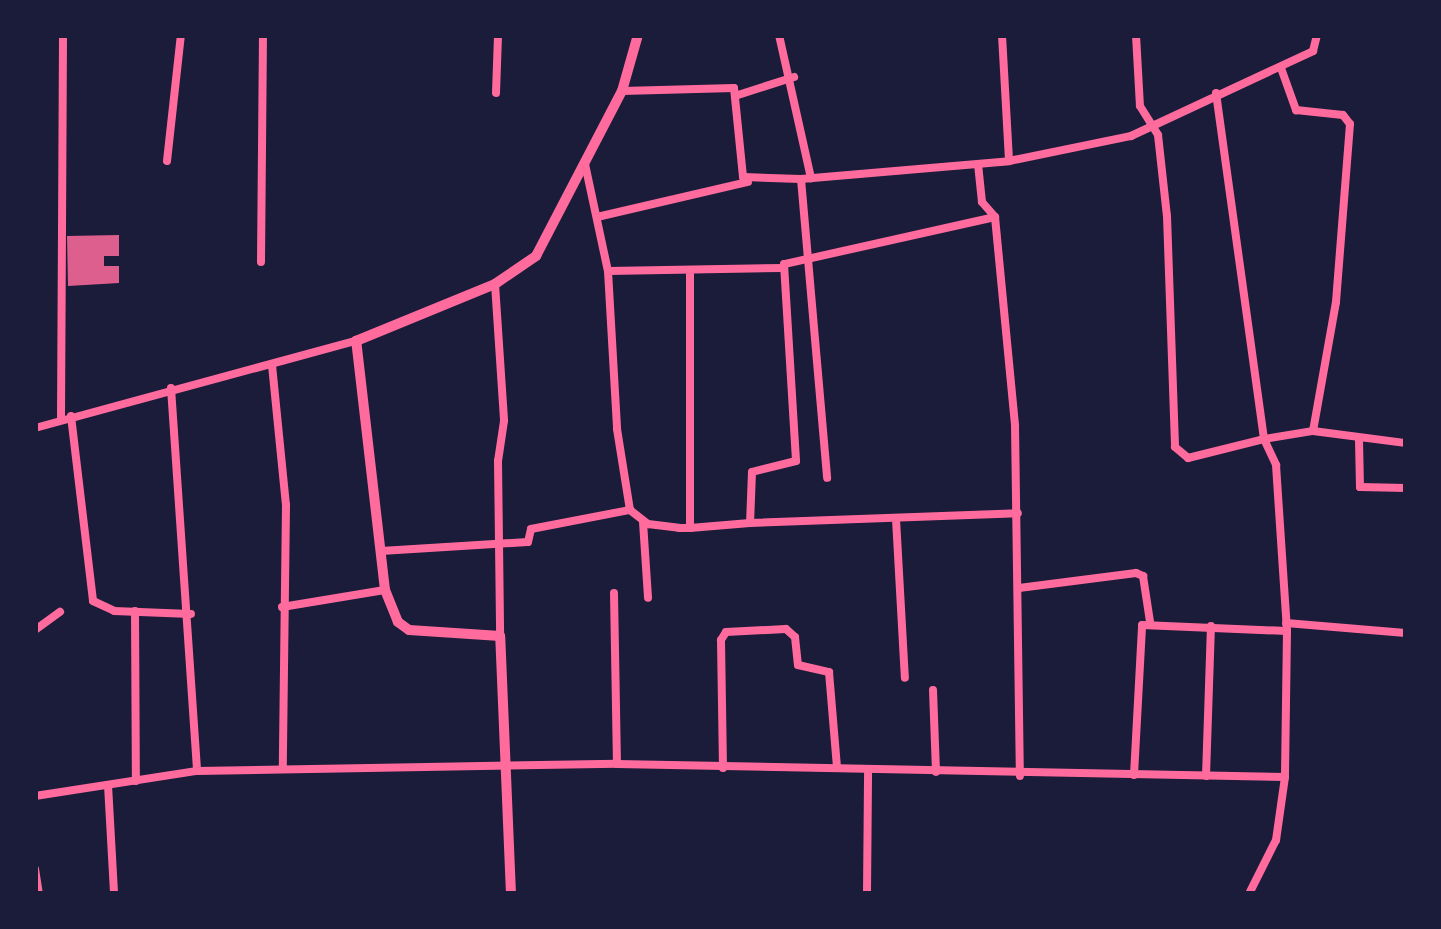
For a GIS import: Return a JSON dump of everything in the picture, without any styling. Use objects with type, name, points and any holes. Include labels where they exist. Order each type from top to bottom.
[{"type":"street","points":[[63,35],[66,418],[90,596],[114,612],[190,614]]},
{"type":"street","points":[[167,161],[181,35]]},
{"type":"street","points":[[261,262],[263,35]]},
{"type":"street","points":[[496,93],[498,35]]},
{"type":"street","points":[[35,428],[170,388],[356,341],[495,284],[526,266],[542,247],[584,159],[622,92],[638,35]]},
{"type":"street","points":[[779,35],[780,62],[794,77],[812,178]]},
{"type":"street","points":[[1002,35],[1009,161]]},
{"type":"street","points":[[1136,35],[1140,106],[1151,124],[1168,216],[1174,447],[1188,458],[1313,431],[1359,440],[1406,443]]},
{"type":"street","points":[[597,217],[748,182],[1009,161],[1132,136],[1313,51],[1317,35]]},
{"type":"street","points":[[1281,68],[1296,110],[1343,115],[1350,124],[1336,302],[1313,431]]},
{"type":"street","points":[[738,95],[794,77]]},
{"type":"street","points":[[622,92],[731,87],[738,95],[740,168],[748,182]]},
{"type":"street","points":[[1216,94],[1264,439],[1276,465],[1286,627],[1285,777],[1276,840],[1250,894]]},
{"type":"street","points":[[584,159],[608,271],[616,430],[630,510],[644,522],[690,528],[1018,513]]},
{"type":"street","points":[[978,164],[982,202],[995,217],[1018,513],[1020,776]]},
{"type":"street","points":[[801,178],[827,478]]},
{"type":"street","points":[[608,271],[782,268],[808,255],[995,217]]},
{"type":"street","points":[[750,523],[752,472],[796,461],[782,268]]},
{"type":"street","points":[[690,270],[690,528]]},
{"type":"street","points":[[495,284],[504,421],[498,541],[511,894]]},
{"type":"street","points":[[356,341],[385,590],[398,622],[409,630],[500,636]]},
{"type":"street","points":[[272,364],[286,505],[282,607],[284,767]]},
{"type":"street","points":[[170,388],[190,614],[196,771]]},
{"type":"street","points":[[1359,440],[1360,487],[1406,488]]},
{"type":"street","points":[[380,550],[528,542],[531,528],[630,510]]},
{"type":"street","points":[[896,518],[904,678]]},
{"type":"street","points":[[644,522],[648,598]]},
{"type":"street","points":[[1019,588],[1136,572],[1143,576],[1150,622]]},
{"type":"street","points":[[282,607],[385,590]]},
{"type":"street","points":[[614,592],[617,764]]},
{"type":"street","points":[[135,611],[136,781]]},
{"type":"street","points":[[35,630],[60,612]]},
{"type":"street","points":[[1134,775],[1142,626],[1150,622],[1406,632]]},
{"type":"street","points":[[1206,776],[1210,626]]},
{"type":"street","points":[[723,768],[721,640],[726,632],[786,629],[796,637],[798,665],[829,672],[838,767]]},
{"type":"street","points":[[933,690],[936,772]]},
{"type":"street","points":[[35,796],[196,771],[284,767],[617,764],[838,767],[1020,776],[1285,777]]},
{"type":"street","points":[[867,894],[868,770]]},
{"type":"street","points":[[108,784],[114,894]]},
{"type":"street","points":[[35,869],[39,894]]},
{"type":"building","points":[[119,235],[119,256],[104,256],[104,266],[119,266],[119,283],[68,286],[67,236]]}]
